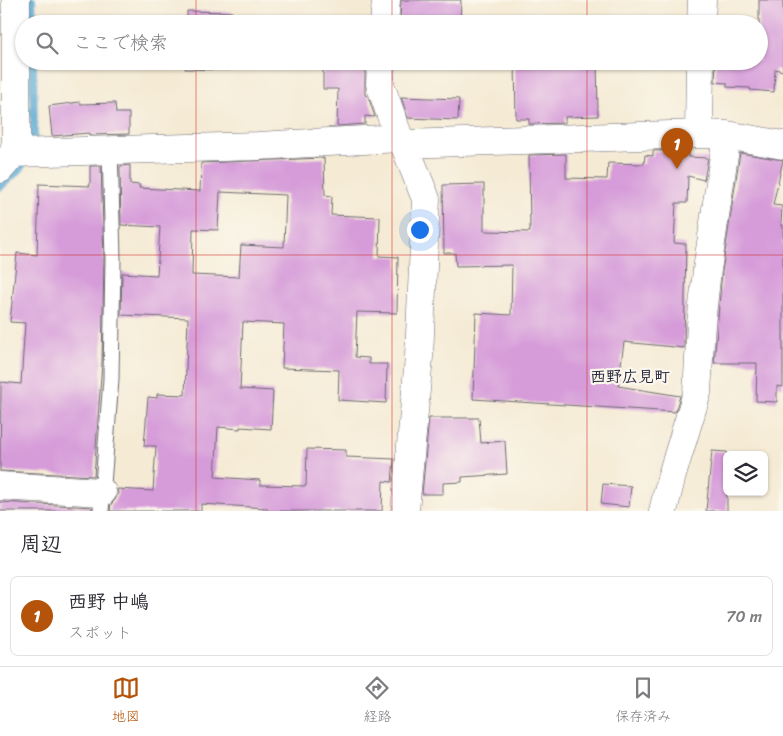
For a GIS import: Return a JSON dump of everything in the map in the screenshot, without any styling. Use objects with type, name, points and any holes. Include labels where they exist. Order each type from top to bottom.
[{"type":"street","points":[[16,0],[16,15]]},
{"type":"street","points":[[385,15],[386,0]]},
{"type":"street","points":[[701,15],[702,0]]},
{"type":"street","points":[[16,70],[16,139],[18,158],[110,149],[698,134],[727,135],[783,145]]},
{"type":"street","points":[[381,70],[380,84],[401,141],[426,199],[419,357],[405,511]]},
{"type":"street","points":[[698,134],[700,70]]},
{"type":"street","points":[[663,511],[697,393],[701,324],[707,270],[727,135]]},
{"type":"street","points":[[0,486],[101,501]]},
{"type":"lane","points":[[101,501],[112,379],[113,259],[110,149]]},
{"type":"building","points":[[401,0],[461,0],[460,15],[400,15]]},
{"type":"building","points":[[759,0],[783,0],[783,71],[775,69],[774,92],[727,87],[727,83],[715,82],[716,70],[768,70],[768,15],[759,15]]},
{"type":"building","points":[[187,11],[232,12],[232,15],[187,15]]},
{"type":"building","points":[[323,70],[365,70],[365,95],[368,96],[375,117],[365,116],[365,124],[337,126],[338,89],[323,89]]},
{"type":"building","points":[[515,70],[597,70],[598,116],[565,117],[565,123],[529,124],[529,119],[516,119]]},
{"type":"building","points":[[401,97],[459,99],[458,120],[408,118]]},
{"type":"building","points":[[80,102],[81,104],[115,103],[116,113],[129,113],[129,134],[89,135],[89,133],[52,136],[49,106]]},
{"type":"building","points":[[688,150],[688,157],[708,158],[704,180],[688,176],[687,203],[676,203],[674,243],[686,244],[684,348],[624,342],[618,386],[680,396],[675,412],[473,399],[476,313],[511,315],[512,265],[456,266],[455,253],[444,253],[443,185],[484,184],[484,231],[530,232],[529,155],[566,154],[566,178],[607,179],[608,163],[644,164],[645,155],[653,156],[653,151]]},
{"type":"building","points":[[740,153],[783,160],[773,205],[782,206],[781,225],[783,225],[783,387],[777,386],[777,402],[756,401],[757,363],[714,363],[722,272]]},
{"type":"building","points":[[324,158],[325,195],[332,196],[331,215],[380,217],[379,256],[398,257],[397,313],[357,312],[355,357],[369,358],[369,364],[387,364],[386,403],[338,400],[339,370],[282,368],[284,324],[243,322],[240,389],[273,391],[271,429],[218,427],[215,477],[260,480],[260,485],[306,486],[307,449],[346,450],[346,457],[394,459],[392,482],[383,481],[382,511],[267,511],[267,508],[201,504],[201,511],[110,511],[111,504],[118,493],[117,489],[153,491],[156,446],[144,446],[148,397],[157,398],[157,394],[185,395],[188,318],[121,315],[122,273],[157,275],[160,227],[121,225],[120,166],[130,165],[130,184],[140,185],[139,188],[200,191],[201,163]],"holes":[[[220,192],[286,195],[284,247],[241,245],[239,277],[192,275],[193,229],[218,230]]]},
{"type":"building","points":[[90,166],[101,166],[104,259],[102,362],[94,476],[0,471],[1,382],[21,384],[25,323],[10,322],[17,253],[37,255],[39,184],[90,186]]},
{"type":"building","points":[[429,418],[479,418],[481,443],[505,441],[507,474],[462,477],[462,482],[443,483],[443,494],[422,494]]},
{"type":"building","points":[[712,451],[723,452],[723,496],[727,496],[727,511],[706,511]]},
{"type":"building","points":[[603,484],[631,486],[629,507],[601,504]]},
{"type":"building","points":[[0,502],[92,507],[92,511],[0,511]]},
{"type":"waterway","points":[[32,0],[33,15]]},
{"type":"waterway","points":[[31,146],[34,141],[33,70]]},
{"type":"waterway","points":[[0,187],[21,168],[25,159]]},
{"type":"place","name":"西野 中嶋","points":[[677,169]]},
{"type":"district","name":"西野広見町","points":[[630,376]]}]
